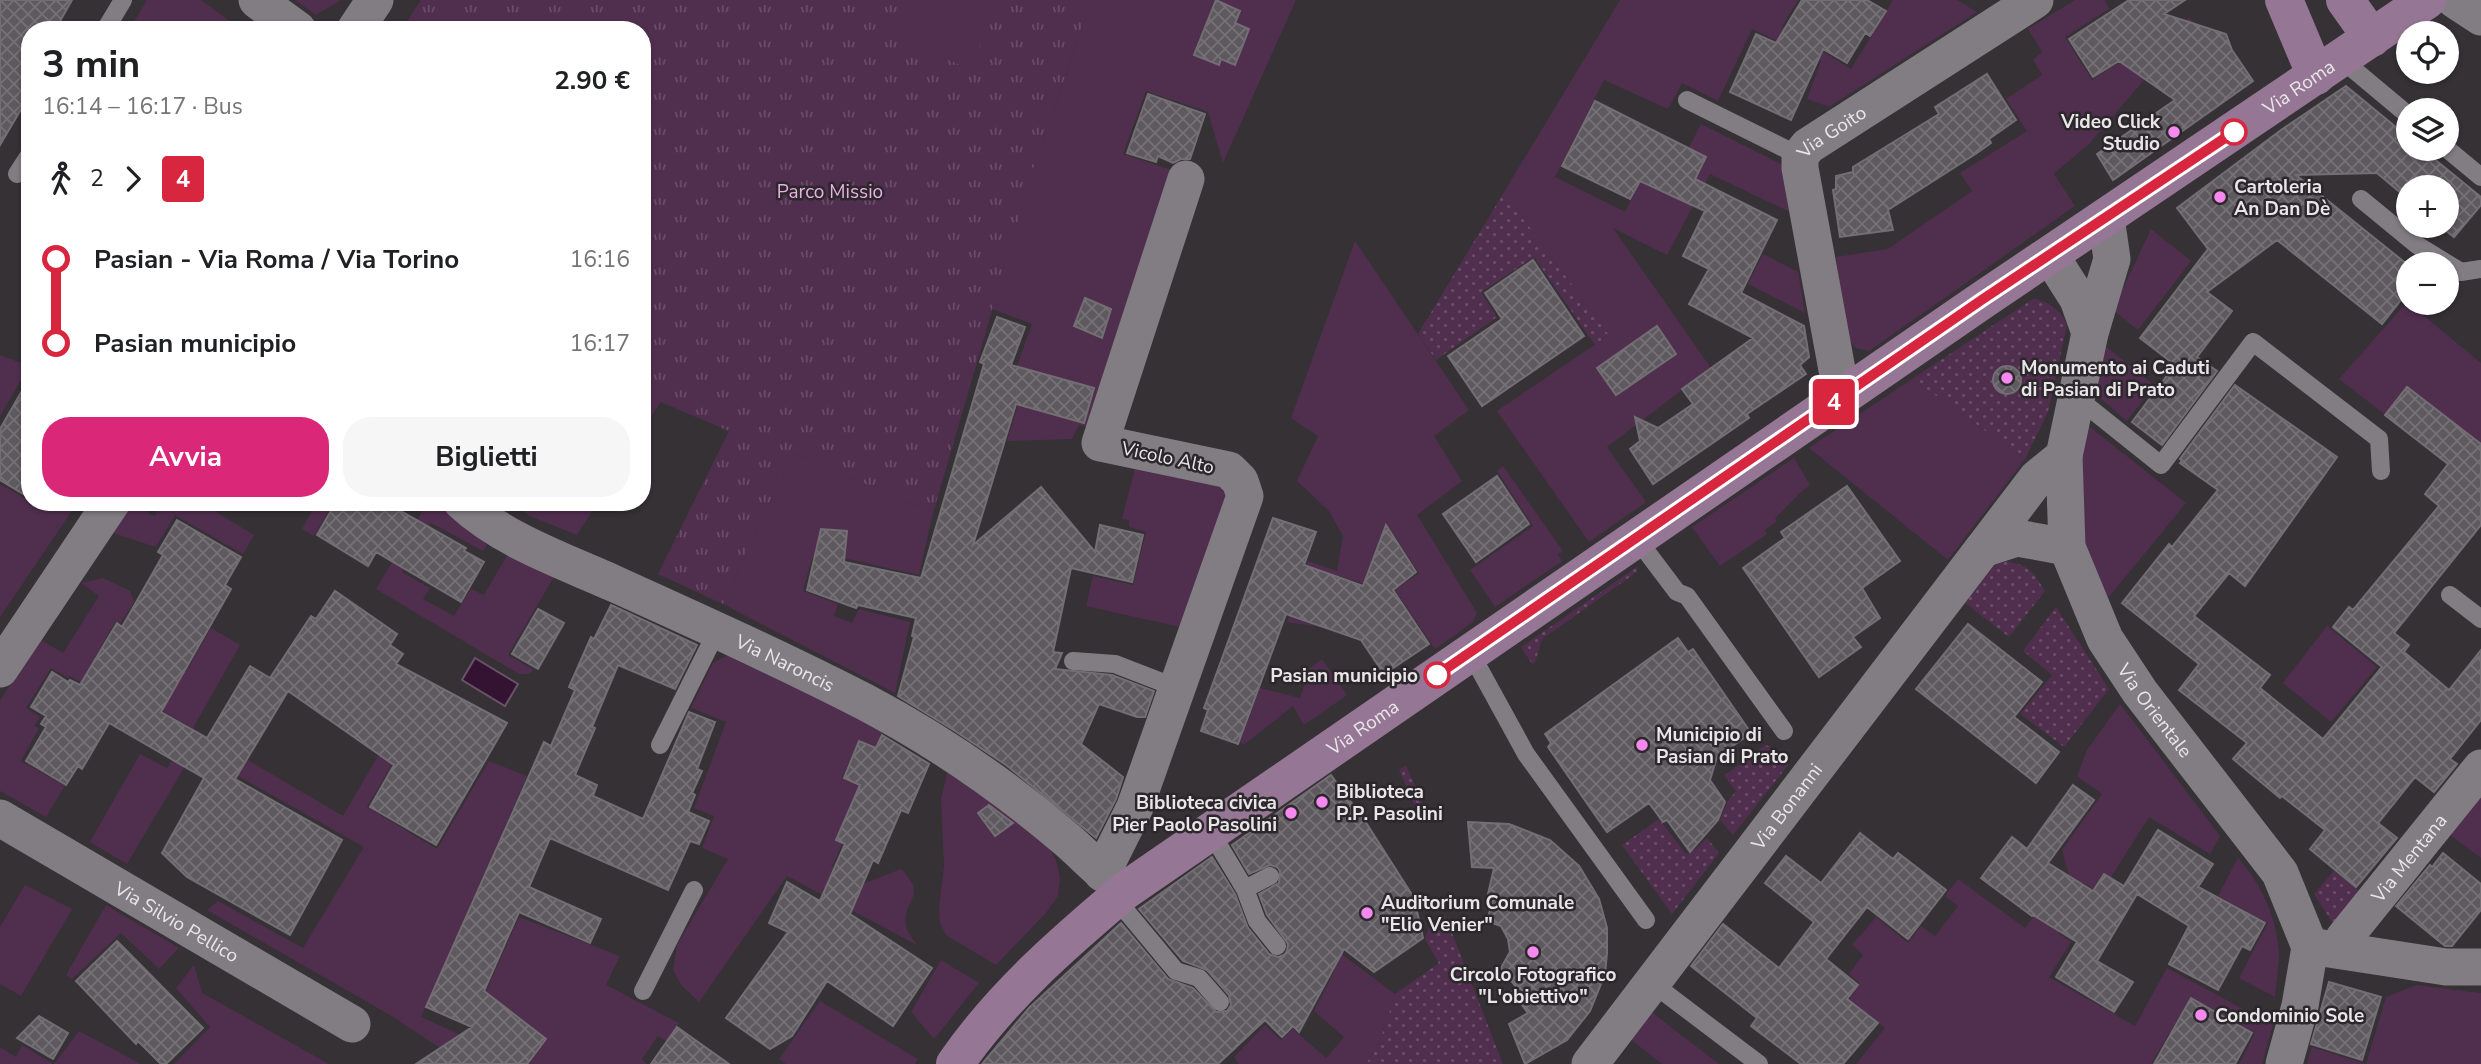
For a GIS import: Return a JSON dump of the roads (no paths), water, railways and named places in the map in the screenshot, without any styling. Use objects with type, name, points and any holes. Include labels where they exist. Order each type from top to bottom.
[{"type":"main road","points":[[2284,0],[2343,58]]},
{"type":"main road","points":[[2343,58],[2345,0]]},
{"type":"main road","name":"Via Roma","points":[[955,1064],[974,1036],[1104,889],[1170,859],[1842,397],[2427,0]]},
{"type":"street","points":[[257,0],[286,21]]},
{"type":"street","points":[[361,21],[375,0]]},
{"type":"street","name":"Via Goito","points":[[1842,397],[1800,169],[1800,156],[1808,146],[2035,0]]},
{"type":"street","points":[[2455,0],[2481,17]]},
{"type":"street","name":"Vicolo Alto","points":[[1104,889],[1245,496],[1240,481],[1229,470],[1100,443],[1186,179]]},
{"type":"street","name":"Via Orientale","points":[[2106,217],[2112,260],[2090,333],[2063,456],[2067,547],[2105,639],[2140,692],[2280,873],[2324,948]]},
{"type":"street","points":[[2050,255],[2078,299],[2090,333]]},
{"type":"street","name":"Via Bonanni","points":[[1590,1064],[2036,478],[2063,456]]},
{"type":"street","points":[[0,669],[106,511]]},
{"type":"street","name":"Via Naroncis","points":[[474,511],[500,530],[536,548],[873,706],[976,767],[1068,840],[1104,889]]},
{"type":"street","points":[[1983,549],[2017,538],[2067,547]]},
{"type":"street","name":"Via Mentana","points":[[2324,948],[2344,937],[2481,768]]},
{"type":"street","points":[[1131,813],[1137,840],[1147,851],[1170,859]]},
{"type":"street","name":"Via Silvio Pellico","points":[[0,818],[352,1024]]},
{"type":"street","points":[[2284,1064],[2300,1006],[2324,948],[2446,967],[2481,967]]},
{"type":"lane","points":[[110,21],[123,0]]},
{"type":"lane","points":[[2343,58],[2396,104]]},
{"type":"lane","points":[[1687,100],[1800,156]]},
{"type":"lane","points":[[2459,159],[2481,177]]},
{"type":"lane","points":[[17,174],[21,168]]},
{"type":"lane","points":[[2361,200],[2417,245],[2461,272],[2481,269]]},
{"type":"lane","points":[[2076,397],[2161,465],[2252,342],[2379,439],[2381,471]]},
{"type":"lane","points":[[1637,539],[1677,592],[1687,596],[1784,731]]},
{"type":"lane","points":[[2450,595],[2481,619]]},
{"type":"lane","points":[[660,745],[717,631]]},
{"type":"lane","points":[[1470,652],[1526,754],[1646,920]]},
{"type":"lane","points":[[1073,661],[1115,664],[1177,688]]},
{"type":"lane","points":[[1210,831],[1245,889],[1257,921],[1277,946]]},
{"type":"lane","points":[[1245,889],[1270,876]]},
{"type":"lane","points":[[1104,889],[1176,971],[1199,978],[1220,1002]]},
{"type":"lane","points":[[643,991],[694,890]]},
{"type":"lane","points":[[1652,983],[1759,1064]]},
{"type":"place","name":"Video Click Studio","points":[[2174,132]]},
{"type":"place","name":"Cartoleria An Dan Dè","points":[[2220,197]]},
{"type":"place","name":"Monumento ai Caduti di Pasian di Prato","points":[[2007,378]]},
{"type":"place","name":"Pasian municipio","points":[[1437,675]]},
{"type":"place","name":"Municipio di Pasian di Prato","points":[[1642,745]]},
{"type":"place","name":"Biblioteca P.P. Pasolini","points":[[1322,802]]},
{"type":"place","name":"Biblioteca civica Pier Paolo Pasolini","points":[[1291,813]]},
{"type":"place","name":"Auditorium Comunale \"Elio Venier\"","points":[[1367,913]]},
{"type":"place","name":"Circolo Fotografico \"L'obiettivo\"","points":[[1533,952]]},
{"type":"place","name":"Condominio Sole","points":[[2201,1015]]},
{"type":"park label","name":"Parco Missio","points":[[830,191]]}]
